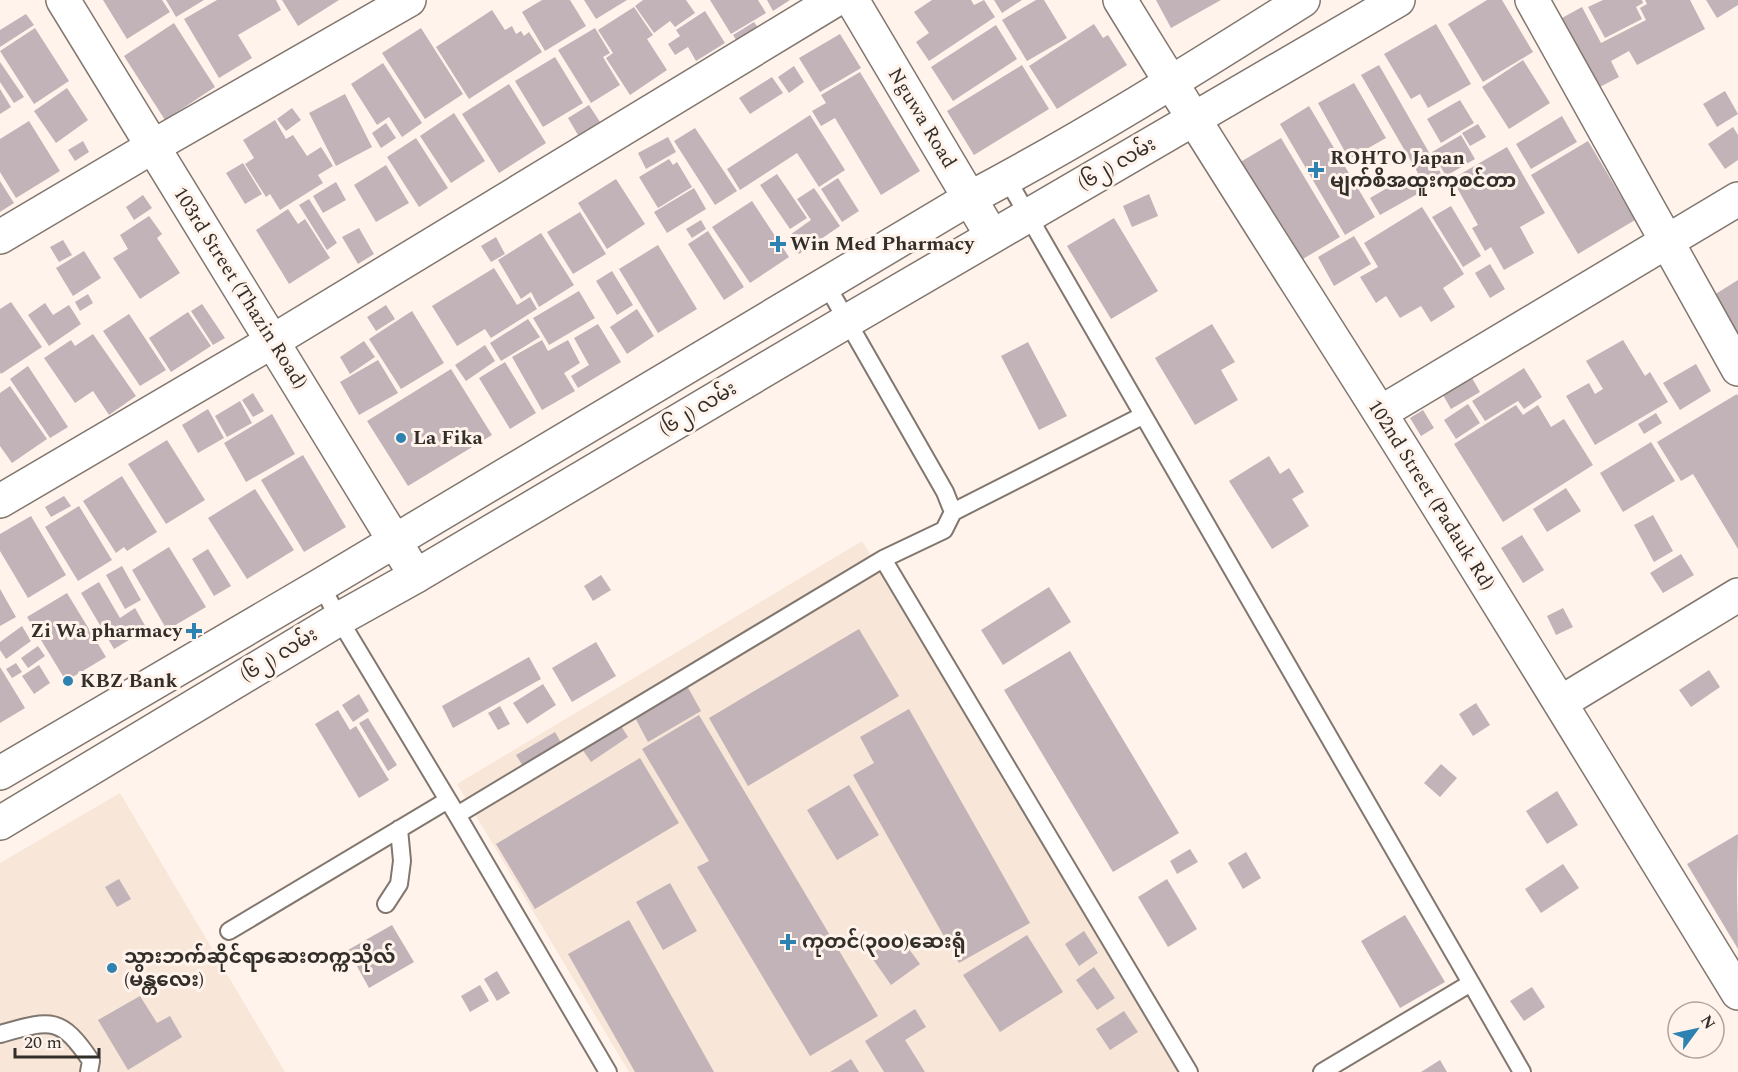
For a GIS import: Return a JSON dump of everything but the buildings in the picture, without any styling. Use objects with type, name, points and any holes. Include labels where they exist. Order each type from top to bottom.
[{"type":"street","name":"103rd Street (Thazin Road)","points":[[63,0],[416,576]]},
{"type":"street","points":[[0,237],[409,0]]},
{"type":"street","points":[[0,501],[273,341],[836,0]]},
{"type":"street","name":"Nguwa Road","points":[[852,0],[993,236]]},
{"type":"street","name":"102nd Street (Padauk Rd)","points":[[1120,0],[1380,413],[1738,993]]},
{"type":"street","name":"(၆၂) လမ်း","points":[[0,773],[321,585],[970,198],[1007,179],[1171,83],[1303,0]]},
{"type":"street","name":"(၆၂) လမ်း","points":[[0,823],[339,619],[1398,0]]},
{"type":"street","points":[[1532,0],[1738,369]]},
{"type":"street","points":[[1380,413],[1738,199]]},
{"type":"street","points":[[1560,703],[1738,595]]},
{"type":"lane","points":[[1007,179],[1522,1072]]},
{"type":"lane","points":[[826,284],[945,492],[953,512]]},
{"type":"lane","points":[[457,815],[883,559],[944,530],[953,512],[1143,416]]},
{"type":"lane","points":[[883,559],[1189,1072]]},
{"type":"lane","points":[[321,585],[608,1072]]},
{"type":"lane","points":[[229,931],[447,800]]},
{"type":"lane","points":[[386,904],[399,884],[402,861],[399,829]]},
{"type":"lane","points":[[1322,1072],[1472,983]]},
{"type":"lane","points":[[0,1034],[47,1023],[60,1027],[77,1040],[91,1061],[89,1072]]},
{"type":"shaded area","points":[[862,541],[1181,1072],[629,1072],[457,784]]},
{"type":"shaded area","name":"သွားဘက်ဆိုင်ရာဆေးတက္ကသိုလ် (မန္တလေး)","points":[[120,793],[285,1072],[0,1072],[0,863]]},
{"type":"place","name":"ROHTO Japan မျက်စိအထူးကုစင်တာ","points":[[1316,170]]},
{"type":"place","name":"Win Med Pharmacy","points":[[778,244]]},
{"type":"place","name":"La Fika","points":[[401,438]]},
{"type":"place","name":"Zi Wa pharmacy","points":[[194,631]]},
{"type":"place","name":"KBZ Bank","points":[[68,681]]},
{"type":"place","name":"ကုတင်(၃၀၀)ဆေးရုံ","points":[[788,942]]},
{"type":"place","name":"သွားဘက်ဆိုင်ရာဆေးတက္ကသိုလ် (မန္တလေး)","points":[[112,968]]}]
